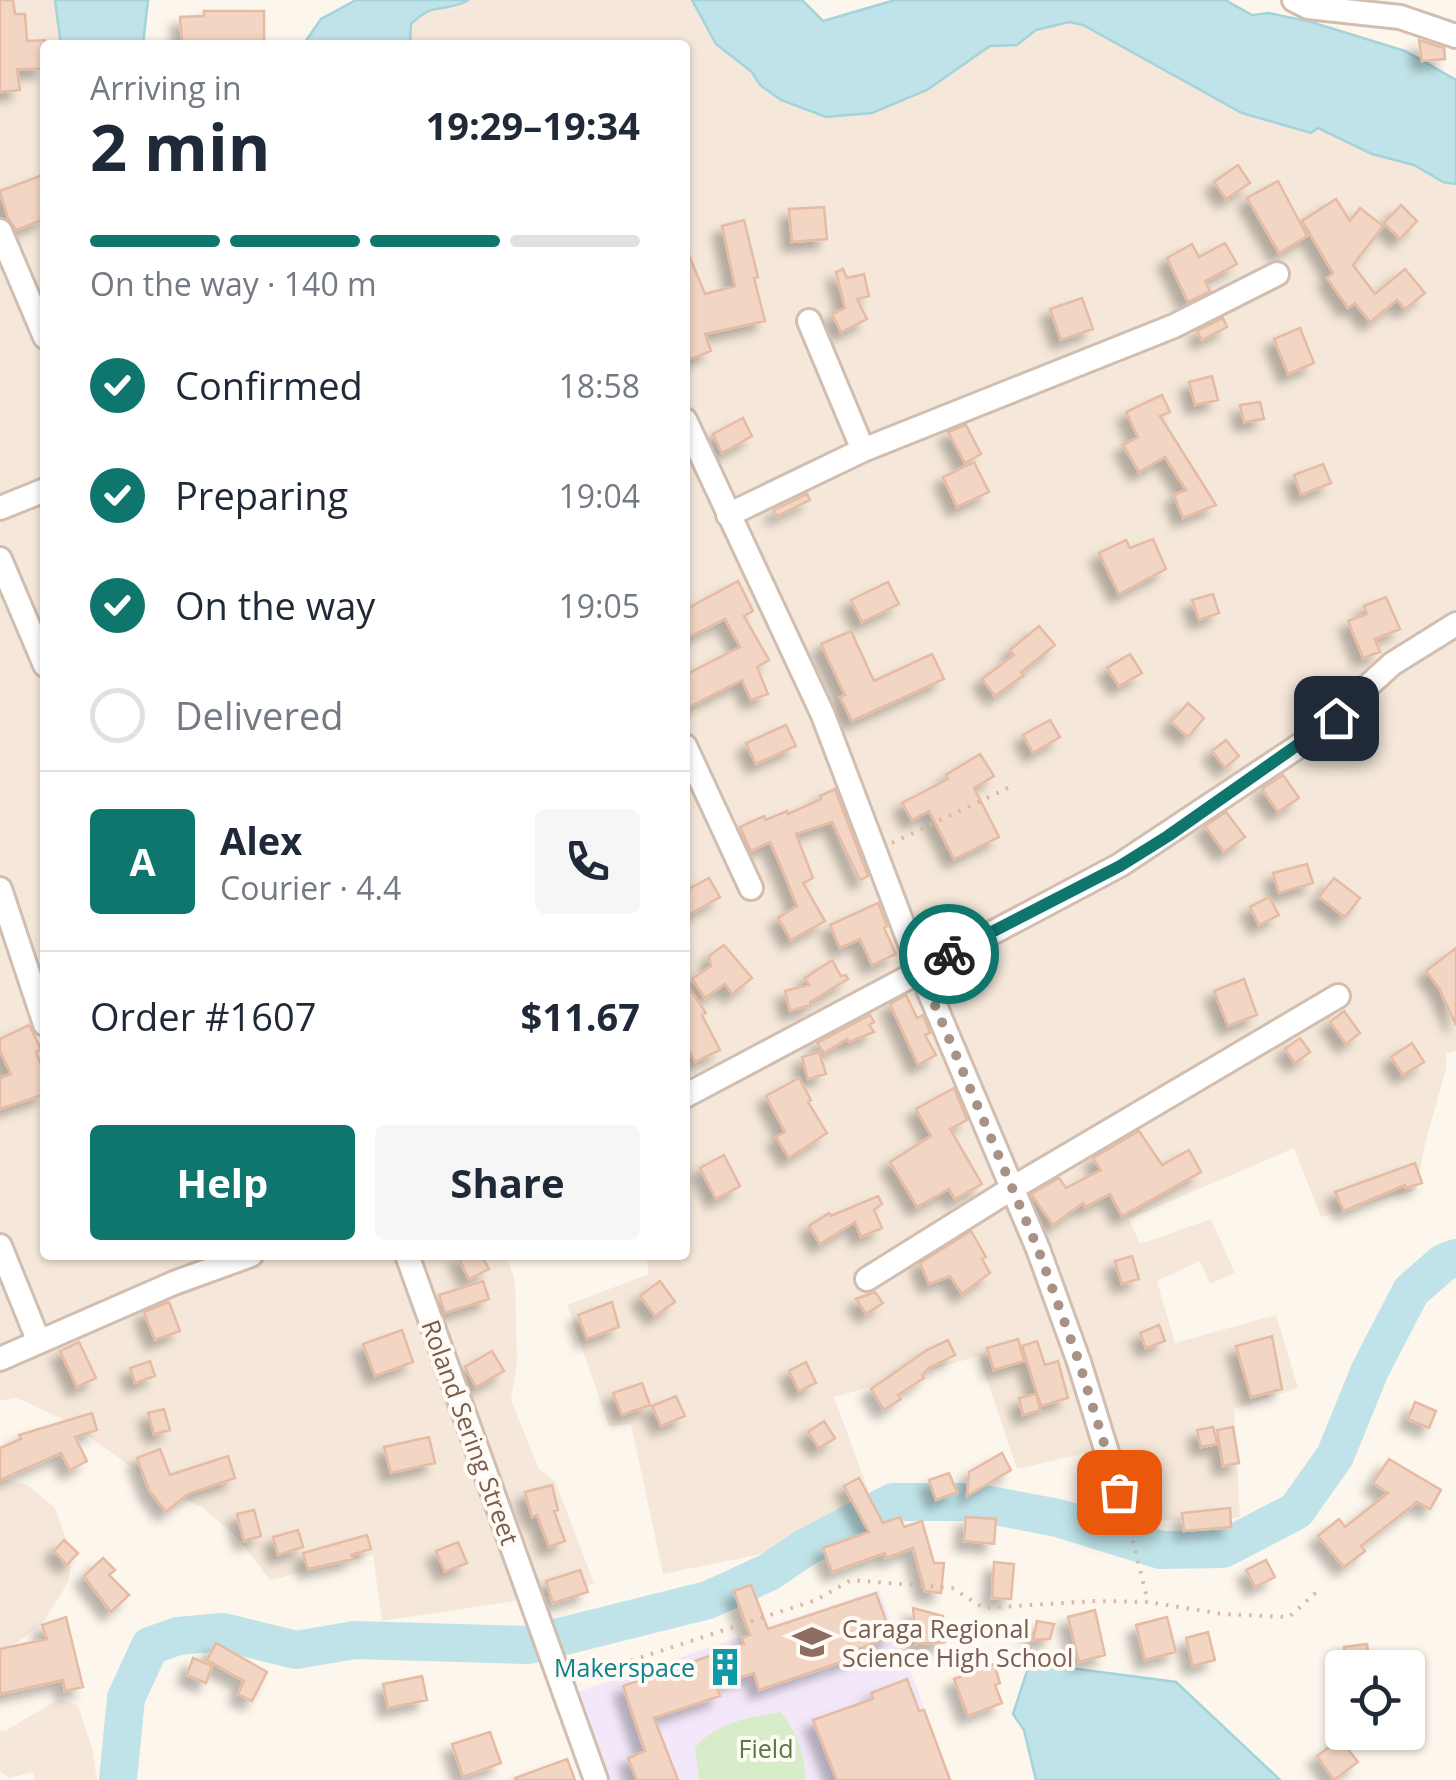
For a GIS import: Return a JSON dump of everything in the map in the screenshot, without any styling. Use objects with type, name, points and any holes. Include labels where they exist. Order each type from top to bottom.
[{"type":"street","points":[[1294,0],[1308,7],[1400,17],[1456,36]]},
{"type":"street","points":[[0,231],[40,325]]},
{"type":"street","points":[[728,515],[863,450],[1174,326],[1277,274]]},
{"type":"street","points":[[809,322],[863,450]]},
{"type":"street","points":[[690,431],[822,715],[920,970],[1038,1249],[1079,1362],[1119,1492]]},
{"type":"street","points":[[0,508],[40,492]]},
{"type":"street","points":[[0,559],[40,654]]},
{"type":"street","points":[[690,1093],[1120,866],[1311,738],[1392,664],[1456,624]]},
{"type":"street","points":[[690,757],[750,888]]},
{"type":"street","points":[[2,899],[40,1009]]},
{"type":"street","points":[[867,1279],[1338,996]]},
{"type":"street","points":[[0,1246],[39,1342]]},
{"type":"street","points":[[0,1359],[174,1283],[237,1260]]},
{"type":"street","name":"Roland Sering Street","points":[[409,1260],[596,1780]]},
{"type":"path","points":[[874,852],[1010,787]]},
{"type":"path","points":[[1128,1519],[1148,1602]]},
{"type":"path","points":[[562,1684],[816,1600],[851,1580],[952,1588],[984,1608],[1148,1602],[1222,1614],[1289,1617],[1321,1588]]},
{"type":"shaded area","points":[[0,0],[55,0],[60,40],[40,40],[40,1260],[508,1260],[515,1281],[517,1362],[511,1400],[539,1469],[555,1481],[594,1583],[574,1592],[382,1621],[373,1555],[270,1580],[237,1537],[203,1508],[159,1486],[65,1420],[17,1398],[0,1401]]},
{"type":"shaded area","points":[[469,0],[692,0],[716,44],[752,72],[760,85],[781,100],[826,117],[872,113],[906,100],[990,46],[1017,45],[1036,30],[1069,22],[1083,25],[1242,113],[1271,122],[1329,130],[1372,154],[1415,165],[1443,182],[1456,184],[1456,1051],[1446,1053],[1446,1069],[1416,1190],[1321,1217],[1294,1148],[1129,1219],[1140,1244],[1211,1219],[1235,1273],[1210,1284],[1200,1261],[1157,1281],[1175,1343],[1276,1315],[1298,1388],[1234,1409],[1240,1517],[1214,1521],[1143,1520],[1120,1445],[1017,1469],[979,1356],[834,1397],[870,1495],[804,1527],[772,1552],[663,1574],[631,1424],[609,1426],[567,1305],[649,1274],[647,1260],[690,1260],[690,40],[410,40],[411,24],[424,11],[437,6],[451,9]]},
{"type":"shaded area","points":[[0,1478],[28,1485],[55,1508],[71,1553],[69,1581],[42,1624],[16,1643],[0,1649]]},
{"type":"shaded area","name":"Caraga Regional Science High School","points":[[879,1590],[952,1780],[603,1780],[571,1694]]},
{"type":"shaded area","points":[[59,1699],[78,1705],[92,1748],[97,1780],[35,1780],[33,1772],[9,1778],[0,1771],[0,1731]]},
{"type":"green space","name":"Field","points":[[781,1712],[799,1744],[805,1780],[699,1780],[695,1748],[703,1739],[734,1722]]},
{"type":"water","points":[[55,0],[148,0],[144,40],[60,40]]},
{"type":"water","points":[[356,0],[469,0],[419,17],[411,24],[410,40],[306,40],[321,19]]},
{"type":"water","points":[[692,0],[802,0],[823,21],[895,0],[1225,0],[1252,15],[1269,13],[1311,22],[1405,51],[1456,80],[1456,184],[1443,182],[1414,165],[1372,154],[1318,128],[1311,133],[1242,113],[1083,25],[1069,22],[1036,30],[1017,45],[990,46],[927,90],[872,113],[826,117],[781,100],[760,85],[752,72],[716,44]]},
{"type":"water","points":[[1029,1665],[1176,1682],[1280,1780],[1036,1780],[1024,1730],[1013,1714]]},
{"type":"building","points":[[0,0],[13,0],[15,14],[25,14],[27,41],[40,40],[40,69],[17,69],[20,90],[0,92]]},
{"type":"building","points":[[204,11],[264,11],[264,40],[182,40],[180,17],[204,16]]},
{"type":"building","points":[[1419,40],[1444,48],[1445,59],[1422,61]]},
{"type":"building","points":[[1238,165],[1250,183],[1226,199],[1214,182]]},
{"type":"building","points":[[40,176],[40,221],[16,230],[0,191]]},
{"type":"building","points":[[1278,181],[1307,236],[1279,253],[1247,198]]},
{"type":"building","points":[[1336,199],[1350,221],[1360,208],[1383,226],[1353,265],[1375,294],[1405,269],[1425,293],[1405,309],[1397,300],[1370,322],[1355,303],[1348,308],[1327,278],[1333,273],[1302,221]]},
{"type":"building","points":[[1401,205],[1417,221],[1400,239],[1384,223]]},
{"type":"building","points":[[824,207],[827,239],[792,242],[789,209]]},
{"type":"building","points":[[744,220],[765,321],[705,334],[711,351],[690,359],[690,258],[705,294],[735,286],[722,226]]},
{"type":"building","points":[[1225,243],[1237,264],[1205,281],[1210,291],[1188,302],[1167,258],[1192,244],[1199,257]]},
{"type":"building","points":[[843,269],[847,278],[864,274],[869,296],[857,299],[867,319],[841,332],[832,314],[845,308],[836,272]]},
{"type":"building","points":[[1082,298],[1093,329],[1061,340],[1050,309]]},
{"type":"building","points":[[1223,318],[1227,327],[1202,340],[1197,331]]},
{"type":"building","points":[[1300,328],[1314,363],[1288,374],[1274,339]]},
{"type":"building","points":[[1212,376],[1218,400],[1195,405],[1189,382]]},
{"type":"building","points":[[1162,395],[1170,412],[1160,416],[1216,505],[1183,518],[1174,495],[1186,490],[1165,457],[1139,472],[1123,445],[1138,437],[1126,412]]},
{"type":"building","points":[[1260,402],[1264,419],[1244,422],[1240,405]]},
{"type":"building","points":[[743,418],[752,436],[722,453],[713,434]]},
{"type":"building","points":[[966,425],[981,454],[965,463],[948,432]]},
{"type":"building","points":[[974,462],[989,492],[957,507],[943,477]]},
{"type":"building","points":[[1323,464],[1331,483],[1301,495],[1294,475]]},
{"type":"building","points":[[807,494],[810,500],[777,516],[774,510]]},
{"type":"building","points":[[1153,539],[1166,569],[1119,594],[1099,553],[1126,540],[1130,548]]},
{"type":"building","points":[[738,581],[753,611],[744,616],[769,660],[757,667],[768,694],[751,700],[742,680],[690,706],[690,672],[740,647],[725,619],[690,636],[690,607]]},
{"type":"building","points":[[888,582],[899,604],[862,622],[851,600]]},
{"type":"building","points":[[1213,594],[1219,613],[1199,620],[1192,600]]},
{"type":"building","points":[[1386,597],[1400,629],[1375,639],[1380,652],[1363,658],[1348,621],[1367,614],[1364,606]]},
{"type":"building","points":[[1039,626],[1055,645],[995,696],[982,679],[1014,655],[1010,650]]},
{"type":"building","points":[[851,631],[874,681],[932,654],[944,679],[852,721],[840,697],[845,695],[821,644]]},
{"type":"building","points":[[1130,654],[1142,673],[1119,686],[1107,668]]},
{"type":"building","points":[[1188,703],[1204,718],[1188,737],[1171,722]]},
{"type":"building","points":[[1050,720],[1060,737],[1033,753],[1023,735]]},
{"type":"building","points":[[786,725],[796,746],[756,764],[746,743]]},
{"type":"building","points":[[1226,740],[1239,756],[1225,768],[1212,751]]},
{"type":"building","points":[[980,754],[994,776],[974,788],[999,837],[954,859],[929,811],[912,820],[902,803],[948,779],[946,775]]},
{"type":"building","points":[[1283,775],[1299,798],[1278,812],[1262,789]]},
{"type":"building","points":[[835,789],[868,876],[860,880],[832,822],[796,834],[813,878],[803,883],[825,921],[791,940],[778,918],[797,906],[780,864],[770,842],[751,851],[740,827],[764,816],[766,820],[787,811],[788,814]]},
{"type":"building","points":[[1226,812],[1245,837],[1224,852],[1205,826]]},
{"type":"building","points":[[1307,864],[1313,883],[1279,893],[1273,873]]},
{"type":"building","points":[[709,878],[720,897],[690,914],[690,888]]},
{"type":"building","points":[[1334,878],[1360,898],[1345,917],[1319,897]]},
{"type":"building","points":[[1269,897],[1279,915],[1259,925],[1250,907]]},
{"type":"building","points":[[878,903],[896,954],[872,965],[860,939],[840,948],[830,925]]},
{"type":"building","points":[[724,945],[752,978],[732,994],[725,984],[705,998],[692,979],[711,966],[709,956]]},
{"type":"building","points":[[1456,948],[1456,1025],[1439,988],[1426,971]]},
{"type":"building","points":[[832,960],[841,976],[848,979],[810,1002],[811,1005],[790,1011],[785,991],[809,985],[805,978]]},
{"type":"building","points":[[1244,979],[1257,1015],[1228,1026],[1214,991]]},
{"type":"building","points":[[690,989],[706,1013],[702,1015],[720,1050],[695,1062],[690,1052]]},
{"type":"building","points":[[906,995],[917,1018],[923,1015],[930,1033],[925,1035],[936,1055],[918,1065],[890,1004]]},
{"type":"building","points":[[1344,1011],[1360,1033],[1346,1044],[1330,1022]]},
{"type":"building","points":[[870,1015],[874,1022],[869,1025],[874,1032],[849,1042],[847,1039],[824,1053],[817,1043]]},
{"type":"building","points":[[29,1025],[40,1047],[36,1052],[40,1062],[40,1096],[0,1109],[0,1078],[11,1074],[0,1051],[0,1039]]},
{"type":"building","points":[[1300,1038],[1310,1052],[1295,1063],[1285,1049]]},
{"type":"building","points":[[1412,1043],[1424,1062],[1403,1075],[1391,1057]]},
{"type":"building","points":[[819,1052],[826,1074],[808,1079],[802,1057]]},
{"type":"building","points":[[799,1078],[827,1133],[789,1158],[776,1137],[785,1132],[766,1096]]},
{"type":"building","points":[[954,1088],[967,1120],[950,1129],[982,1184],[955,1199],[949,1189],[917,1207],[890,1162],[931,1136],[916,1109]]},
{"type":"building","points":[[1139,1131],[1162,1165],[1189,1150],[1201,1172],[1122,1216],[1110,1194],[1085,1207],[1083,1203],[1053,1225],[1031,1194],[1059,1178],[1066,1188],[1101,1170],[1093,1158]]},
{"type":"building","points":[[724,1155],[740,1186],[716,1199],[700,1168]]},
{"type":"building","points":[[1415,1163],[1422,1183],[1406,1188],[1405,1185],[1344,1211],[1335,1192]]},
{"type":"building","points":[[878,1196],[882,1204],[874,1210],[882,1228],[861,1237],[855,1222],[820,1244],[809,1226],[829,1213],[831,1216]]},
{"type":"building","points":[[971,1231],[990,1273],[962,1294],[950,1276],[929,1284],[920,1263]]},
{"type":"building","points":[[1132,1256],[1139,1279],[1122,1284],[1115,1261]]},
{"type":"building","points":[[460,1260],[484,1260],[489,1269],[469,1279]]},
{"type":"building","points":[[483,1281],[489,1299],[445,1313],[439,1295]]},
{"type":"building","points":[[660,1281],[675,1302],[655,1316],[640,1296]]},
{"type":"building","points":[[875,1292],[883,1303],[866,1314],[856,1299]]},
{"type":"building","points":[[169,1302],[180,1331],[155,1340],[144,1312]]},
{"type":"building","points":[[612,1302],[619,1327],[587,1339],[578,1315]]},
{"type":"building","points":[[1159,1325],[1165,1341],[1146,1348],[1140,1333]]},
{"type":"building","points":[[402,1330],[413,1362],[375,1376],[363,1344]]},
{"type":"building","points":[[1272,1336],[1282,1389],[1251,1397],[1236,1346]]},
{"type":"building","points":[[1018,1339],[1024,1361],[994,1370],[987,1348]]},
{"type":"building","points":[[948,1340],[955,1355],[929,1368],[922,1375],[924,1378],[884,1410],[871,1389]]},
{"type":"building","points":[[1037,1341],[1045,1365],[1058,1361],[1068,1398],[1041,1406],[1022,1346]]},
{"type":"building","points":[[79,1342],[96,1378],[77,1387],[60,1351]]},
{"type":"building","points":[[492,1351],[504,1371],[476,1387],[465,1367]]},
{"type":"building","points":[[150,1361],[155,1376],[135,1383],[130,1368]]},
{"type":"building","points":[[806,1362],[816,1383],[799,1391],[789,1371]]},
{"type":"building","points":[[642,1383],[650,1405],[622,1415],[613,1393]]},
{"type":"building","points":[[1036,1394],[1040,1410],[1023,1415],[1019,1398]]},
{"type":"building","points":[[676,1396],[685,1416],[661,1426],[652,1406]]},
{"type":"building","points":[[1415,1402],[1436,1411],[1429,1428],[1408,1419]]},
{"type":"building","points":[[164,1409],[170,1430],[154,1434],[148,1413]]},
{"type":"building","points":[[92,1413],[97,1430],[75,1437],[87,1461],[70,1470],[61,1453],[0,1480],[0,1448],[21,1439],[19,1435]]},
{"type":"building","points":[[824,1421],[835,1438],[819,1448],[808,1432]]},
{"type":"building","points":[[1213,1427],[1217,1444],[1201,1447],[1197,1430]]},
{"type":"building","points":[[1233,1427],[1239,1463],[1223,1466],[1217,1430]]},
{"type":"building","points":[[429,1437],[435,1463],[391,1473],[384,1447]]},
{"type":"building","points":[[160,1449],[170,1475],[228,1456],[235,1478],[188,1494],[166,1512],[149,1490],[137,1458]]},
{"type":"building","points":[[1002,1453],[1011,1470],[967,1496],[969,1472]]},
{"type":"building","points":[[1389,1459],[1441,1490],[1430,1509],[1417,1502],[1361,1546],[1365,1551],[1344,1567],[1318,1536],[1339,1519],[1345,1527],[1388,1493],[1373,1483]]},
{"type":"building","points":[[1148,1469],[1158,1488],[1141,1497],[1131,1478]]},
{"type":"building","points":[[949,1473],[957,1492],[936,1500],[929,1480]]},
{"type":"building","points":[[859,1478],[883,1523],[900,1517],[904,1527],[922,1521],[934,1563],[944,1563],[941,1593],[925,1591],[913,1548],[886,1558],[885,1553],[832,1572],[823,1548],[869,1532],[844,1486]]},
{"type":"building","points":[[552,1485],[558,1510],[554,1511],[565,1541],[549,1547],[537,1515],[532,1517],[525,1492]]},
{"type":"building","points":[[1230,1508],[1231,1527],[1184,1531],[1182,1513]]},
{"type":"building","points":[[254,1510],[261,1536],[244,1541],[237,1514]]},
{"type":"building","points":[[966,1517],[996,1519],[994,1544],[964,1541]]},
{"type":"building","points":[[298,1530],[303,1547],[278,1555],[273,1537]]},
{"type":"building","points":[[367,1535],[371,1549],[351,1555],[353,1559],[308,1569],[303,1553]]},
{"type":"building","points":[[64,1540],[78,1553],[67,1565],[54,1551]]},
{"type":"building","points":[[458,1542],[467,1563],[445,1572],[436,1551]]},
{"type":"building","points":[[103,1558],[115,1570],[109,1575],[129,1595],[111,1612],[84,1576]]},
{"type":"building","points":[[1266,1560],[1275,1577],[1255,1587],[1246,1570]]},
{"type":"building","points":[[994,1562],[1014,1564],[1011,1599],[992,1598]]},
{"type":"building","points":[[580,1570],[588,1592],[553,1603],[546,1581]]},
{"type":"building","points":[[751,1585],[768,1629],[876,1593],[892,1637],[853,1651],[856,1657],[759,1690],[754,1673],[716,1685],[720,1696],[654,1718],[678,1780],[637,1780],[628,1758],[645,1751],[623,1686],[744,1644],[742,1638],[750,1635],[734,1591]]},
{"type":"building","points":[[913,1608],[943,1616],[945,1642],[916,1644]]},
{"type":"building","points":[[1095,1610],[1105,1655],[1079,1662],[1068,1617]]},
{"type":"building","points":[[66,1617],[83,1687],[65,1691],[63,1680],[0,1694],[0,1649],[47,1639],[42,1625]]},
{"type":"building","points":[[1167,1617],[1176,1652],[1145,1660],[1136,1625]]},
{"type":"building","points":[[1037,1621],[1054,1624],[1050,1639],[1033,1640]]},
{"type":"building","points":[[1208,1632],[1215,1660],[1193,1666],[1186,1638]]},
{"type":"building","points":[[216,1643],[267,1672],[252,1701],[238,1694],[244,1681],[207,1660]]},
{"type":"building","points":[[1367,1644],[1368,1650],[1344,1650],[1344,1647]]},
{"type":"building","points":[[193,1658],[212,1666],[206,1683],[187,1675]]},
{"type":"building","points":[[994,1664],[1000,1683],[995,1685],[1002,1703],[968,1716],[954,1679]]},
{"type":"building","points":[[422,1676],[427,1700],[388,1708],[383,1684]]},
{"type":"building","points":[[907,1679],[919,1711],[924,1710],[950,1780],[837,1780],[813,1720],[873,1699],[871,1693]]},
{"type":"building","points":[[490,1732],[501,1763],[463,1777],[452,1744]]},
{"type":"building","points":[[1325,1750],[1349,1750],[1358,1762],[1334,1780],[1317,1756]]},
{"type":"building","points":[[567,1759],[575,1780],[515,1780],[515,1778]]},
{"type":"waterway","points":[[118,1780],[126,1698],[150,1646],[178,1636],[223,1632],[296,1650],[355,1640],[528,1645],[708,1600],[769,1572],[806,1547],[893,1502],[974,1502],[1058,1518],[1161,1550],[1223,1549],[1296,1511],[1335,1456],[1370,1370],[1411,1291],[1443,1263],[1456,1258]]},
{"type":"way so far","points":[[949,954],[920,970],[1038,1249],[1079,1362],[1119,1492]]},
{"type":"place","name":"Caraga Regional Science High School","points":[[812,1642]]},
{"type":"place","name":"Makerspace","points":[[725,1667]]},
{"type":"route","points":[[949,954],[1120,866],[1336,718]]}]
